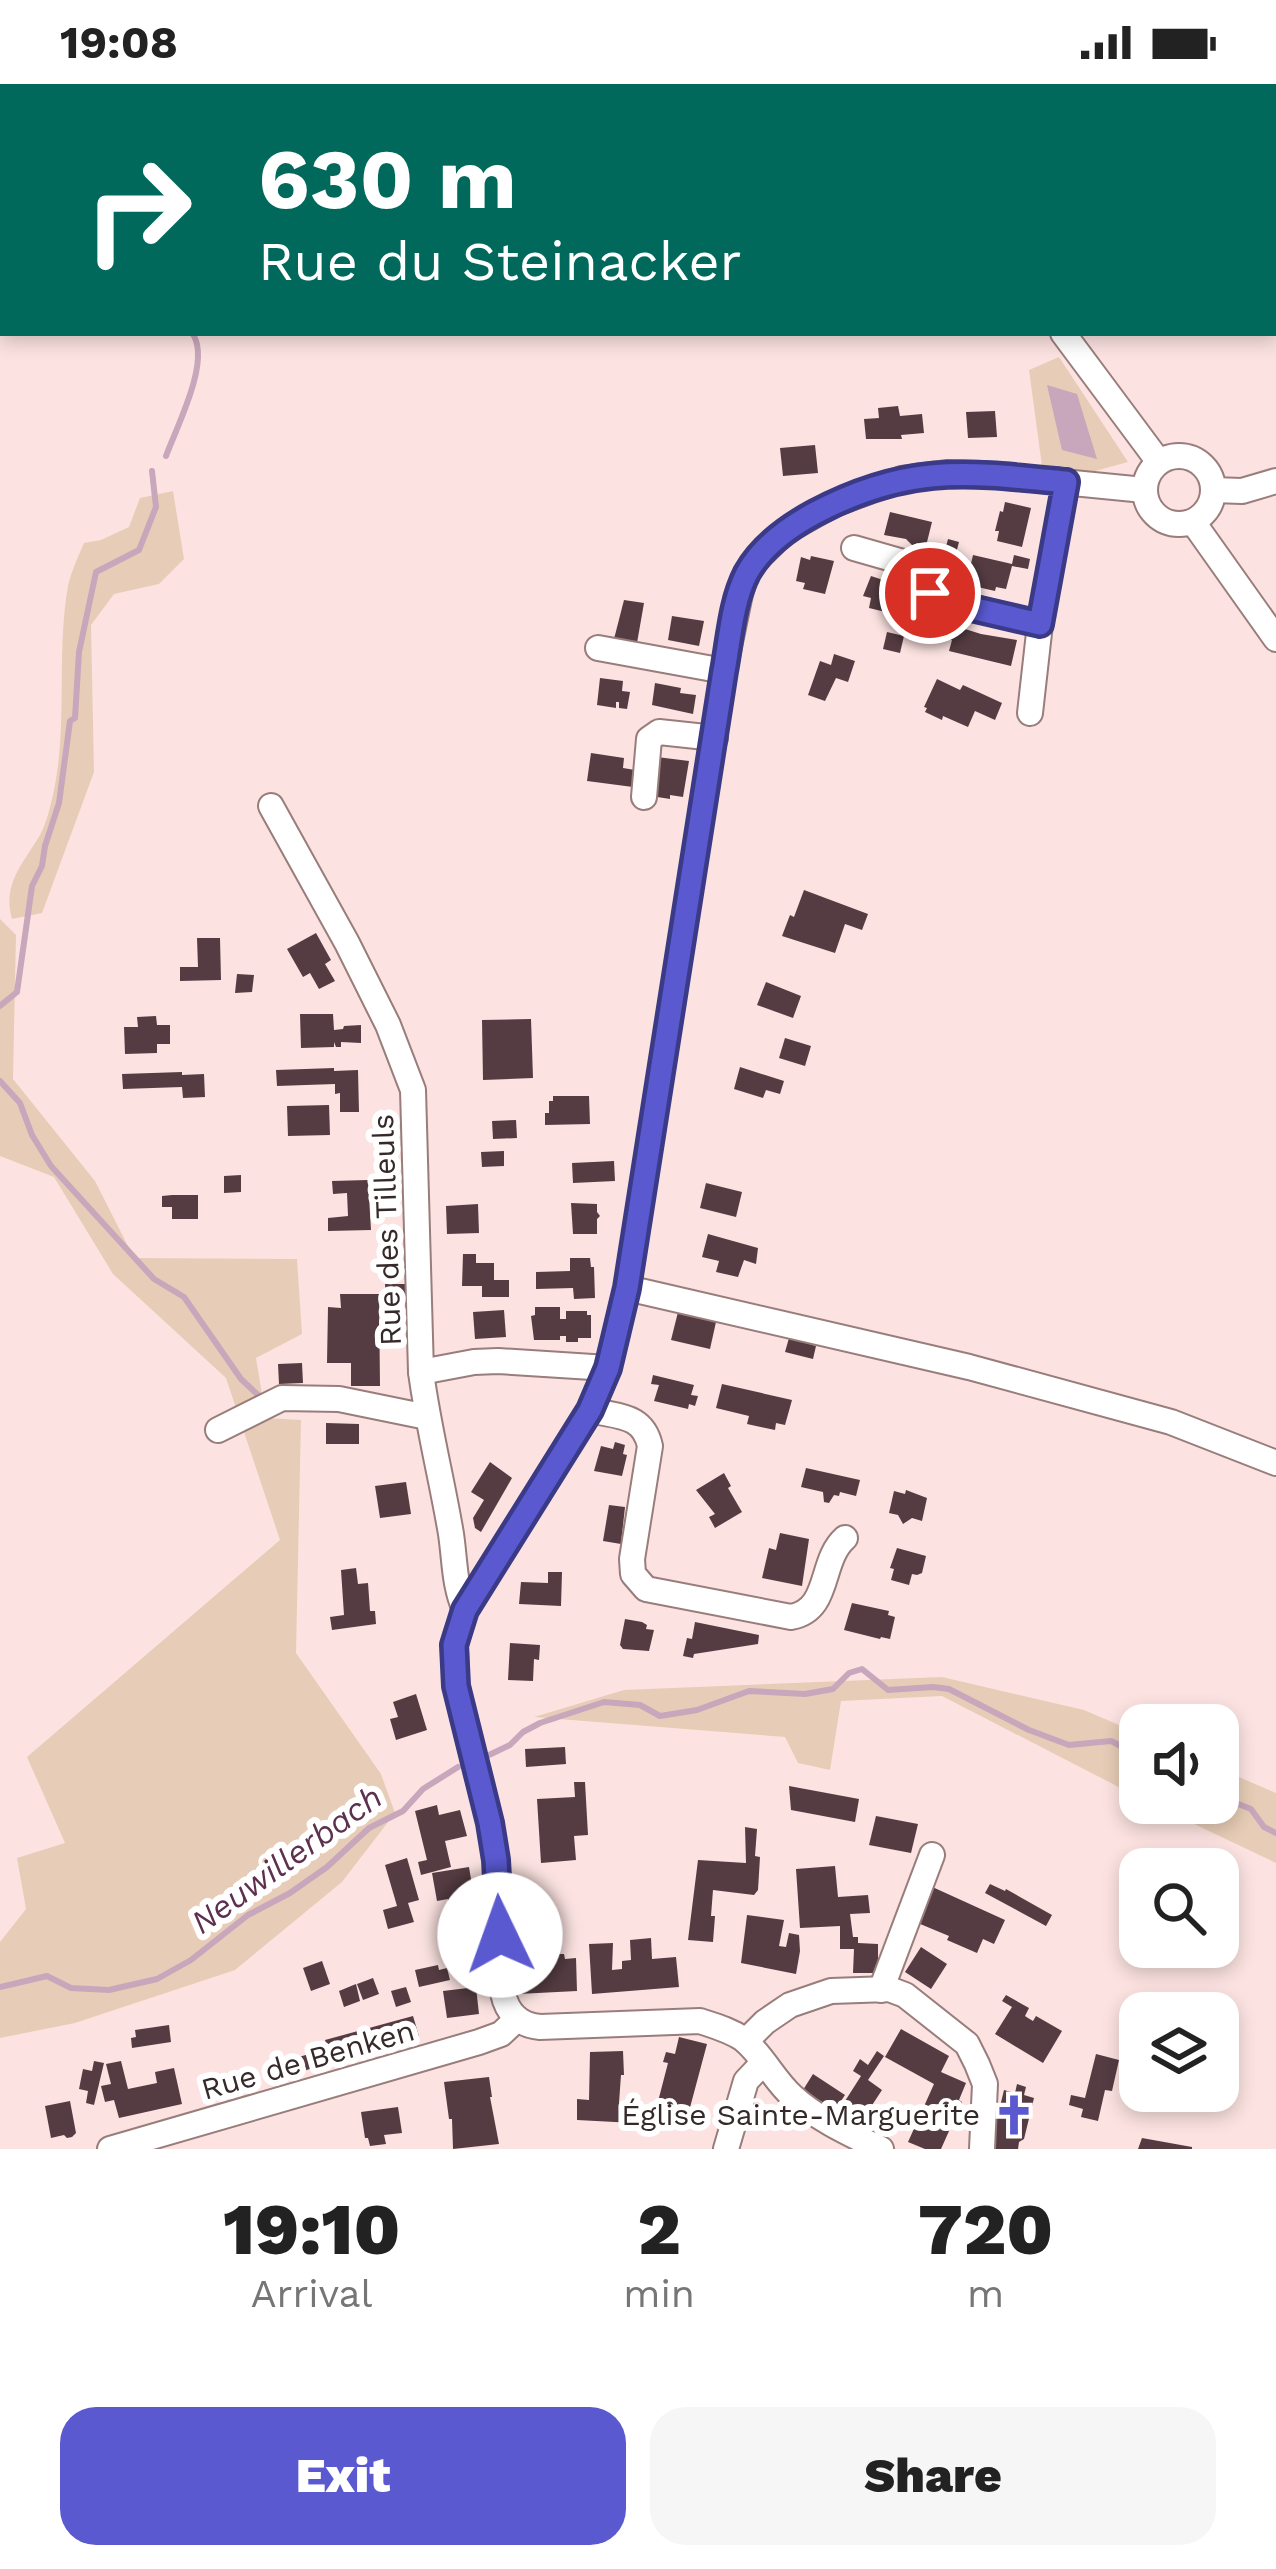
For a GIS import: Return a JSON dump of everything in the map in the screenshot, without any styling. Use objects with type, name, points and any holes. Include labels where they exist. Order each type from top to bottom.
[{"type":"street","points":[[1065,336],[1159,462]]},
{"type":"street","points":[[1179,455],[1199,462],[1212,479],[1208,509],[1193,522],[1182,525],[1151,512],[1144,490],[1159,462],[1179,455]]},
{"type":"street","points":[[881,2149],[845,2132],[789,2094],[746,2041],[722,2028],[700,2021],[540,2027],[517,2019],[503,1993],[496,1860],[456,1686],[454,1645],[465,1610],[590,1410],[608,1368],[627,1288],[724,671],[745,577],[766,548],[806,518],[876,487],[922,475],[982,474],[1144,490]]},
{"type":"street","points":[[1213,490],[1242,491],[1276,481]]},
{"type":"street","points":[[1030,712],[1040,624],[1066,482]]},
{"type":"street","points":[[1193,522],[1276,639]]},
{"type":"street","points":[[854,548],[924,568],[934,598],[1040,624]]},
{"type":"street","points":[[598,648],[724,671]]},
{"type":"street","points":[[644,797],[653,735],[715,738]]},
{"type":"street","name":"Rue des Tilleuls","points":[[271,806],[388,1025],[413,1090],[421,1372],[451,1534],[456,1588],[465,1610]]},
{"type":"street","points":[[627,1288],[1126,1409],[1276,1462]]},
{"type":"street","points":[[421,1372],[498,1361],[608,1368]]},
{"type":"street","points":[[218,1430],[282,1398],[339,1399],[427,1417]]},
{"type":"street","points":[[590,1410],[635,1422],[647,1433],[650,1446],[632,1559],[633,1574],[646,1589],[791,1617],[802,1615],[814,1608],[836,1546],[845,1538]]},
{"type":"street","points":[[881,1990],[932,1855]]},
{"type":"street","points":[[746,2041],[790,2005],[831,1991],[881,1990],[905,1995],[967,2044],[985,2084],[982,2149]]},
{"type":"street","name":"Rue de Benken","points":[[110,2149],[479,2042],[501,2034],[517,2019]]},
{"type":"street","points":[[727,2149],[746,2081],[763,2062]]},
{"type":"shaded area","points":[[1059,357],[1128,462],[1077,476],[1042,466],[1029,370]]},
{"type":"shaded area","points":[[1047,385],[1077,394],[1097,459],[1062,450]]},
{"type":"shaded area","points":[[173,491],[184,559],[159,584],[114,594],[91,625],[94,772],[42,913],[12,919],[12,885],[42,830],[54,790],[65,612],[73,570],[84,543],[129,527],[140,498]]},
{"type":"shaded area","points":[[0,919],[16,935],[13,1079],[95,1181],[134,1258],[297,1259],[302,1334],[256,1358],[266,1418],[301,1420],[296,1653],[381,1774],[395,1813],[342,1882],[235,1970],[75,2023],[0,2038],[0,1942],[26,1909],[17,1858],[65,1843],[27,1757],[280,1540],[226,1378],[113,1274],[54,1177],[0,1156]]},
{"type":"shaded area","points":[[942,1677],[1084,1710],[1119,1725],[1119,1787],[942,1696],[841,1701],[830,1770],[798,1763],[785,1737],[534,1717],[624,1690]]},
{"type":"shaded area","points":[[1239,1777],[1276,1793],[1276,1863],[1194,1824],[1239,1824]]},
{"type":"building","points":[[898,406],[900,416],[922,414],[924,433],[901,435],[902,439],[866,439],[864,419],[879,418],[878,408]]},
{"type":"building","points":[[995,411],[997,437],[968,438],[966,412]]},
{"type":"building","points":[[815,445],[818,473],[783,476],[780,448]]},
{"type":"building","points":[[1005,502],[1031,508],[1022,547],[997,541],[999,531],[995,531]]},
{"type":"building","points":[[890,512],[932,522],[926,546],[884,535]]},
{"type":"building","points":[[948,539],[959,542],[954,561],[943,558]]},
{"type":"building","points":[[973,555],[1012,564],[1014,555],[1030,559],[1028,569],[1012,566],[1006,589],[996,587],[995,591],[960,583]]},
{"type":"building","points":[[811,556],[834,561],[825,594],[803,589],[805,583],[796,581],[801,557],[810,560]]},
{"type":"building","points":[[871,576],[895,584],[893,592],[902,594],[898,615],[869,608],[871,598],[863,596]]},
{"type":"building","points":[[624,600],[644,603],[637,643],[614,639]]},
{"type":"building","points":[[672,616],[704,621],[699,646],[668,640]]},
{"type":"building","points":[[946,623],[1017,640],[1011,666],[949,651],[952,640],[942,638]]},
{"type":"building","points":[[887,632],[904,636],[900,653],[883,649]]},
{"type":"building","points":[[834,654],[855,661],[848,682],[836,678],[825,701],[808,695],[820,661],[831,665]]},
{"type":"building","points":[[600,678],[623,681],[622,691],[630,692],[627,709],[619,708],[619,702],[616,708],[597,705]]},
{"type":"building","points":[[937,679],[1002,703],[995,720],[975,711],[968,727],[925,712]]},
{"type":"building","points":[[655,683],[696,695],[693,714],[652,705]]},
{"type":"building","points":[[591,753],[624,758],[623,768],[635,770],[633,787],[587,781]]},
{"type":"building","points":[[657,757],[689,761],[683,797],[651,796]]},
{"type":"building","points":[[804,890],[868,914],[862,930],[845,924],[835,953],[782,936]]},
{"type":"building","points":[[316,933],[331,960],[325,964],[335,981],[319,989],[310,973],[303,977],[287,949]]},
{"type":"building","points":[[197,938],[220,938],[221,980],[180,981],[180,967],[198,967]]},
{"type":"building","points":[[237,974],[254,975],[252,992],[235,993]]},
{"type":"building","points":[[766,982],[801,996],[793,1018],[757,1005]]},
{"type":"building","points":[[300,1014],[333,1014],[334,1030],[361,1025],[361,1043],[301,1048]]},
{"type":"building","points":[[156,1016],[157,1025],[170,1025],[170,1044],[157,1044],[157,1053],[125,1054],[124,1027],[138,1027],[137,1017]]},
{"type":"building","points":[[531,1019],[533,1078],[483,1080],[482,1020]]},
{"type":"building","points":[[785,1038],[811,1046],[805,1066],[779,1058]]},
{"type":"building","points":[[740,1067],[784,1081],[780,1094],[766,1090],[763,1098],[734,1089]]},
{"type":"building","points":[[276,1070],[358,1070],[359,1112],[340,1112],[335,1084],[277,1086]]},
{"type":"building","points":[[122,1074],[204,1074],[205,1097],[183,1098],[182,1087],[123,1089]]},
{"type":"building","points":[[553,1096],[589,1096],[590,1124],[545,1125]]},
{"type":"building","points":[[329,1105],[330,1135],[288,1136],[287,1106]]},
{"type":"building","points":[[516,1120],[517,1138],[493,1139],[492,1121]]},
{"type":"building","points":[[504,1151],[504,1166],[482,1167],[481,1152]]},
{"type":"building","points":[[614,1161],[615,1181],[573,1183],[572,1163]]},
{"type":"building","points":[[241,1175],[241,1192],[224,1193],[224,1176]]},
{"type":"building","points":[[368,1180],[371,1230],[328,1231],[328,1218],[348,1216],[347,1193],[333,1194],[332,1181]]},
{"type":"building","points":[[706,1183],[742,1192],[736,1217],[700,1208]]},
{"type":"building","points":[[198,1195],[198,1219],[172,1219],[172,1207],[162,1207],[162,1196]]},
{"type":"building","points":[[571,1203],[597,1204],[597,1234],[573,1234]]},
{"type":"building","points":[[478,1204],[479,1233],[447,1234],[446,1206]]},
{"type":"building","points":[[708,1234],[758,1248],[756,1264],[744,1260],[738,1277],[716,1272],[719,1261],[702,1257]]},
{"type":"building","points":[[463,1254],[476,1254],[476,1263],[494,1263],[494,1280],[509,1280],[509,1297],[482,1297],[482,1286],[462,1286]]},
{"type":"building","points":[[570,1258],[590,1258],[595,1298],[574,1299],[573,1288],[536,1289],[536,1272],[570,1271]]},
{"type":"building","points":[[385,1284],[408,1284],[408,1297],[386,1297]]},
{"type":"building","points":[[340,1294],[379,1294],[380,1386],[351,1386],[351,1363],[327,1363],[328,1307],[341,1308]]},
{"type":"building","points":[[535,1307],[560,1307],[560,1319],[566,1319],[566,1311],[587,1311],[591,1338],[534,1340],[531,1316]]},
{"type":"building","points":[[504,1310],[506,1337],[475,1339],[473,1312]]},
{"type":"building","points":[[678,1312],[716,1322],[710,1349],[671,1340]]},
{"type":"building","points":[[789,1338],[816,1346],[813,1359],[785,1352]]},
{"type":"building","points":[[302,1363],[303,1383],[279,1384],[278,1364]]},
{"type":"building","points":[[653,1375],[694,1385],[695,1406],[689,1404],[688,1409],[654,1401],[659,1385],[651,1384]]},
{"type":"building","points":[[722,1384],[792,1400],[785,1425],[776,1423],[775,1430],[747,1424],[749,1416],[716,1408]]},
{"type":"building","points":[[326,1423],[359,1424],[359,1444],[326,1444]]},
{"type":"building","points":[[615,1442],[625,1445],[622,1476],[594,1471],[601,1446],[613,1449]]},
{"type":"building","points":[[490,1462],[512,1478],[481,1532],[473,1518],[484,1500],[471,1492]]},
{"type":"building","points":[[806,1468],[860,1480],[856,1496],[840,1492],[824,1502],[823,1492],[801,1487]]},
{"type":"building","points":[[724,1473],[742,1512],[715,1528],[709,1517],[715,1514],[696,1490]]},
{"type":"building","points":[[406,1482],[411,1514],[380,1518],[375,1486]]},
{"type":"building","points":[[906,1490],[927,1498],[922,1521],[912,1518],[903,1524],[898,1515],[889,1513],[894,1491],[905,1494]]},
{"type":"building","points":[[609,1505],[625,1507],[621,1544],[603,1541]]},
{"type":"building","points":[[780,1533],[809,1539],[802,1586],[762,1578],[769,1548],[776,1550]]},
{"type":"building","points":[[897,1548],[926,1556],[922,1573],[912,1574],[909,1585],[891,1580]]},
{"type":"building","points":[[356,1568],[358,1584],[368,1583],[376,1624],[332,1630],[330,1617],[344,1615],[341,1570]]},
{"type":"building","points":[[548,1572],[562,1572],[561,1606],[519,1604],[521,1582],[548,1583]]},
{"type":"building","points":[[852,1603],[889,1611],[895,1617],[890,1639],[844,1630]]},
{"type":"building","points":[[625,1619],[654,1630],[649,1651],[620,1645]]},
{"type":"building","points":[[695,1622],[759,1635],[758,1644],[683,1656]]},
{"type":"building","points":[[510,1643],[540,1645],[533,1681],[508,1680]]},
{"type":"building","points":[[416,1694],[427,1730],[396,1740],[390,1719],[398,1717],[393,1702]]},
{"type":"building","points":[[565,1747],[566,1764],[526,1767],[525,1749]]},
{"type":"building","points":[[574,1782],[585,1782],[588,1835],[574,1836],[576,1860],[541,1863],[537,1799],[575,1797]]},
{"type":"building","points":[[789,1786],[859,1799],[855,1822],[791,1810]]},
{"type":"building","points":[[437,1805],[439,1815],[460,1810],[467,1836],[445,1841],[451,1867],[421,1875],[418,1862],[427,1860],[415,1811]]},
{"type":"building","points":[[876,1816],[918,1824],[911,1853],[869,1845]]},
{"type":"building","points":[[745,1827],[757,1829],[758,1890],[754,1895],[713,1890],[713,1942],[688,1940],[698,1860],[746,1863]]},
{"type":"building","points":[[407,1858],[419,1900],[408,1903],[414,1922],[388,1929],[383,1910],[397,1906],[385,1865]]},
{"type":"building","points":[[835,1866],[838,1897],[868,1895],[870,1913],[850,1914],[858,1943],[878,1944],[878,1973],[853,1973],[854,1949],[840,1949],[840,1926],[800,1928],[796,1869]]},
{"type":"building","points":[[469,1867],[477,1915],[452,1920],[448,1899],[437,1901],[432,1873]]},
{"type":"building","points":[[990,1884],[1052,1915],[1046,1926],[985,1893]]},
{"type":"building","points":[[928,1885],[1005,1920],[994,1944],[983,1939],[977,1953],[913,1921]]},
{"type":"building","points":[[747,1915],[784,1920],[779,1946],[786,1947],[789,1933],[799,1935],[796,1974],[741,1963]]},
{"type":"building","points":[[651,1938],[652,1959],[676,1957],[679,1987],[592,1994],[589,1944],[613,1943],[612,1970],[622,1969],[622,1961],[631,1960],[630,1940]]},
{"type":"building","points":[[478,1945],[481,1969],[455,1972],[453,1948]]},
{"type":"building","points":[[921,1947],[947,1964],[931,1989],[905,1972]]},
{"type":"building","points":[[553,1954],[576,1958],[577,1991],[518,1994],[517,1960],[531,1960],[532,1969],[539,1969],[539,1960],[552,1959]]},
{"type":"building","points":[[322,1961],[330,1984],[311,1991],[303,1968]]},
{"type":"building","points":[[438,1965],[439,1970],[447,1968],[450,1980],[419,1987],[415,1970]]},
{"type":"building","points":[[373,1978],[379,1994],[363,2000],[357,1984]]},
{"type":"building","points":[[356,1984],[360,2001],[344,2007],[339,1991]]},
{"type":"building","points":[[406,1987],[411,2002],[396,2007],[391,1991]]},
{"type":"building","points":[[476,1987],[479,2014],[447,2018],[443,1991]]},
{"type":"building","points":[[1006,1995],[1029,2008],[1028,2018],[1033,2021],[1036,2016],[1062,2031],[1043,2063],[995,2034],[1012,2007],[1002,2001]]},
{"type":"building","points":[[413,2016],[419,2036],[392,2048],[391,2044],[331,2060],[325,2040]]},
{"type":"building","points":[[169,2025],[171,2042],[132,2048],[135,2030]]},
{"type":"building","points":[[901,2029],[949,2056],[941,2072],[966,2083],[941,2149],[908,2142],[934,2084],[885,2057]]},
{"type":"building","points":[[679,2037],[707,2044],[688,2115],[667,2110],[664,2119],[654,2117],[668,2063],[663,2062],[666,2052],[675,2054]]},
{"type":"building","points":[[623,2051],[619,2103],[631,2103],[630,2116],[654,2118],[653,2124],[577,2120],[577,2099],[589,2100],[590,2052]]},
{"type":"building","points":[[877,2051],[884,2056],[868,2080],[882,2090],[859,2125],[838,2112],[861,2076],[853,2071],[860,2059],[868,2065]]},
{"type":"building","points":[[309,2054],[313,2068],[294,2074],[289,2060]]},
{"type":"building","points":[[1096,2054],[1119,2060],[1098,2121],[1081,2117],[1083,2109],[1069,2105],[1071,2095],[1085,2098]]},
{"type":"building","points":[[94,2061],[104,2063],[94,2105],[86,2103],[88,2091],[79,2089],[83,2069],[92,2071]]},
{"type":"building","points":[[121,2061],[128,2089],[157,2083],[155,2072],[174,2068],[182,2104],[119,2118],[114,2100],[105,2102],[101,2086],[111,2084],[106,2064]]},
{"type":"building","points":[[813,2074],[845,2095],[835,2110],[803,2090]]},
{"type":"building","points":[[489,2077],[499,2144],[453,2149],[444,2082]]},
{"type":"building","name":"Église Sainte-Marguerite","points":[[1017,2084],[1026,2087],[1024,2095],[1034,2098],[1024,2139],[1018,2149],[993,2149],[1004,2090],[1015,2093]]},
{"type":"building","points":[[70,2101],[76,2133],[51,2138],[45,2106]]},
{"type":"building","points":[[398,2107],[402,2133],[384,2135],[386,2144],[370,2146],[361,2112]]},
{"type":"building","points":[[1142,2138],[1192,2147],[1192,2149],[1138,2149]]},
{"type":"waterway","points":[[166,456],[195,375],[198,359],[193,336]]},
{"type":"waterway","points":[[0,1006],[17,992],[32,886],[59,803],[70,721],[75,718],[79,652],[96,572],[139,550],[156,507],[152,471]]},
{"type":"waterway","points":[[0,1081],[20,1103],[51,1166],[154,1279],[184,1297],[241,1379],[259,1396]]},
{"type":"waterway","name":"Neuwillerbach","points":[[489,1755],[540,1723],[604,1702],[640,1705],[660,1716],[697,1710],[749,1691],[805,1694],[833,1689],[849,1673],[862,1669],[888,1690],[949,1689],[1069,1745],[1111,1741],[1119,1745]]},
{"type":"waterway","name":"Neuwillerbach","points":[[0,1987],[47,1976],[71,1988],[109,1990],[157,1979],[327,1867],[369,1828],[403,1811],[423,1789],[458,1767]]},
{"type":"waterway","name":"Neuwillerbach","points":[[1239,1804],[1251,1809],[1264,1827],[1276,1833]]},
{"type":"place","name":"Église Sainte-Marguerite","points":[[1014,2115]]},
{"type":"route","points":[[500,1935],[496,1860],[456,1686],[454,1645],[465,1610],[590,1410],[608,1368],[627,1288],[724,671],[745,577],[766,548],[786,531],[876,487],[948,473],[1066,482],[1040,624],[941,601],[930,593]]}]
